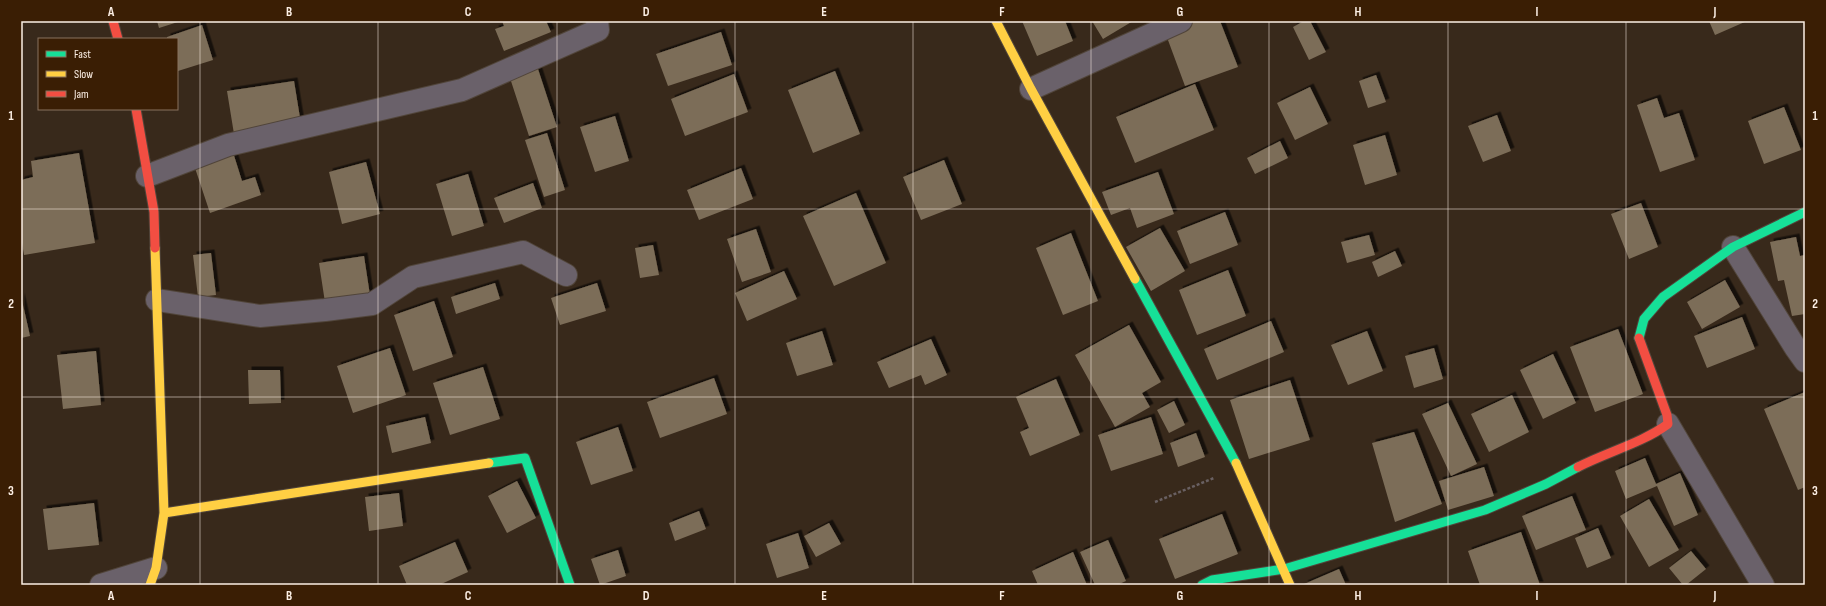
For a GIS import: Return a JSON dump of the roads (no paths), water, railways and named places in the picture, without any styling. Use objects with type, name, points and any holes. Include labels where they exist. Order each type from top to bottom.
[{"type":"street","points":[[112,21],[118,38]]},
{"type":"street","points":[[147,176],[228,145],[462,90],[598,30],[597,21]]},
{"type":"street","points":[[996,21],[1031,89],[1239,469],[1290,585]]},
{"type":"street","points":[[1031,89],[1181,21]]},
{"type":"street","points":[[101,585],[153,576],[164,512],[154,212],[136,110]]},
{"type":"street","points":[[1763,585],[1668,424],[1667,415],[1638,336],[1644,319],[1663,297],[1733,247],[1805,212]]},
{"type":"street","points":[[1733,247],[1795,347],[1805,360]]},
{"type":"street","points":[[157,300],[260,316],[372,304],[412,277],[523,252],[566,275]]},
{"type":"street","points":[[1202,585],[1212,580],[1284,569],[1485,510],[1546,484],[1600,456],[1657,432],[1668,424]]},
{"type":"street","points":[[164,512],[525,458],[570,585]]}]
